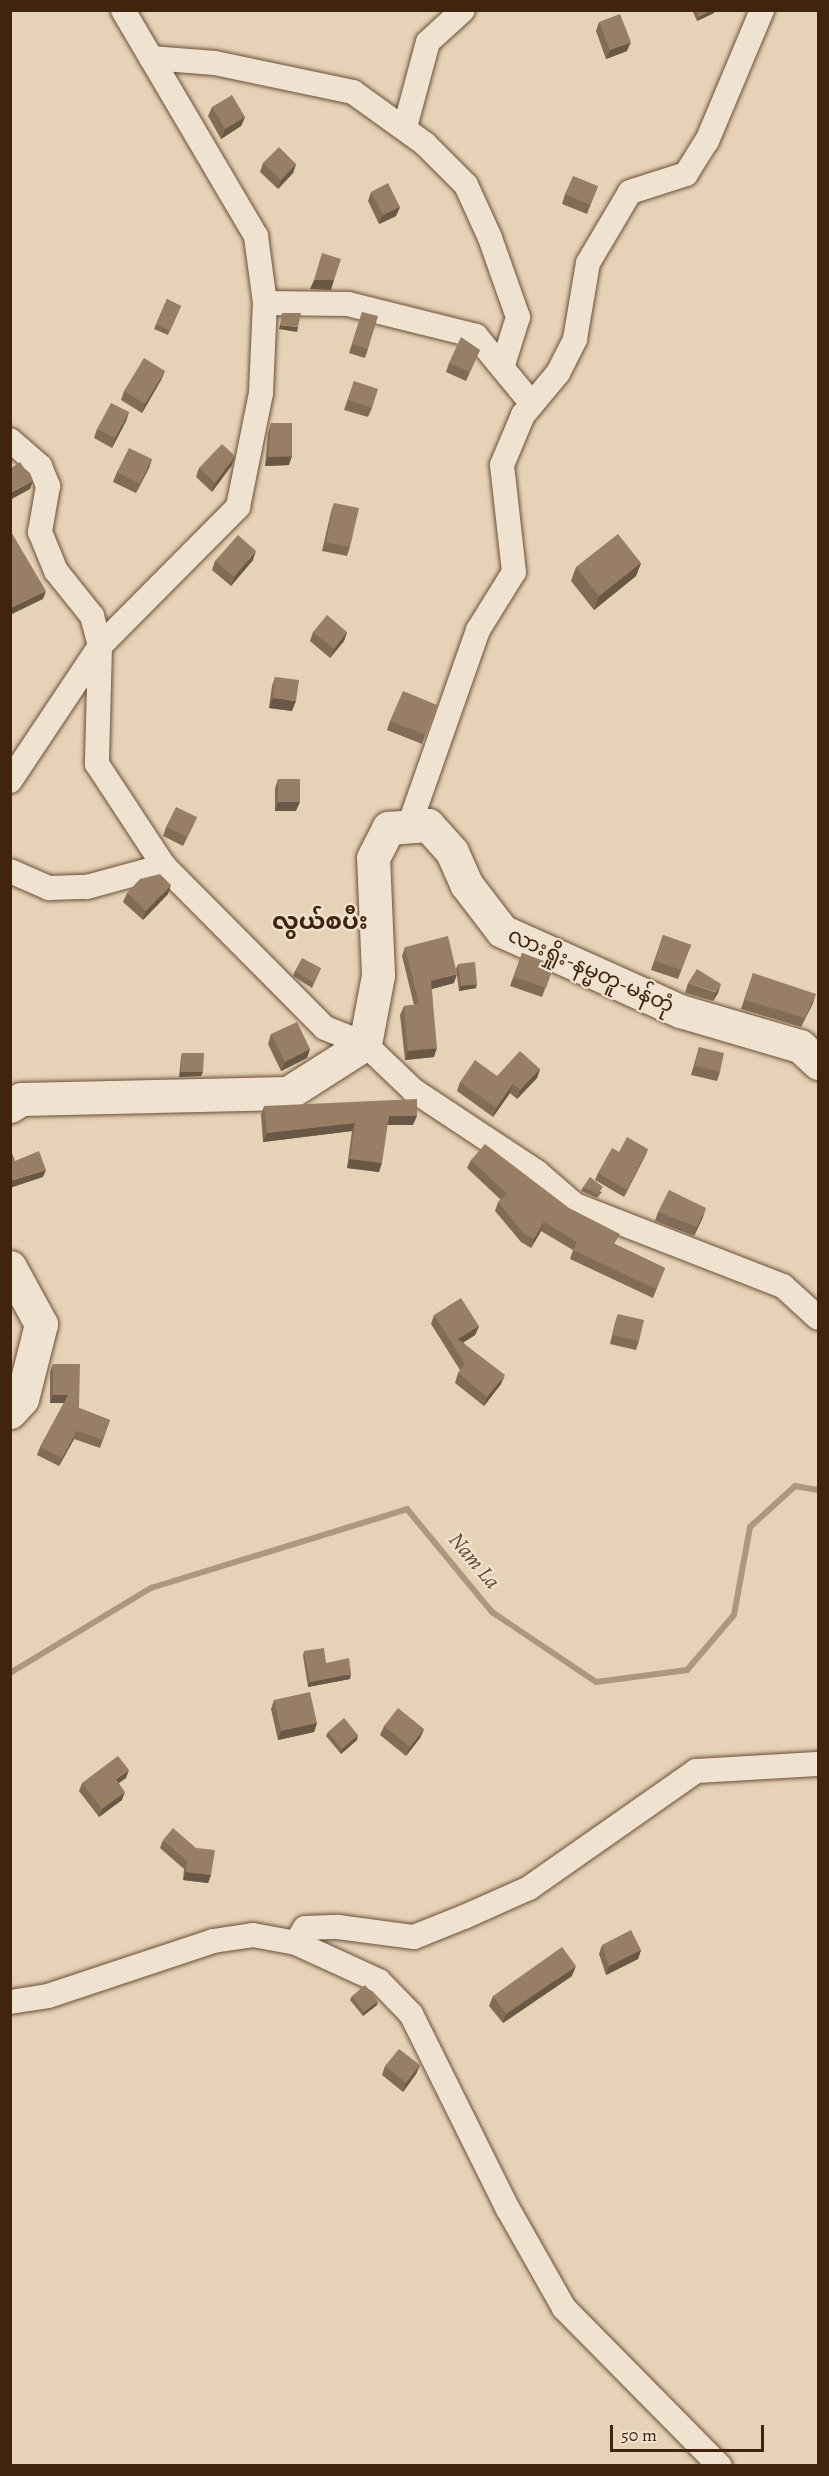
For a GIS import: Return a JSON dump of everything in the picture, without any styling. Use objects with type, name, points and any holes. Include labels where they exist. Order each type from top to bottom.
[{"type":"main road","name":"လားရှိုး-နမ္မတူ-မန်တုံ","points":[[410,826],[428,825],[452,852],[466,884],[502,931],[680,1011],[800,1046],[819,1064]]},
{"type":"main road","points":[[10,1106],[21,1099],[288,1093],[365,1044],[378,975],[373,858],[388,828],[410,826]]},
{"type":"main road","points":[[10,1267],[41,1324],[22,1399],[10,1412]]},
{"type":"street","points":[[10,781],[100,646],[238,507],[261,393],[265,303],[256,236],[123,10]]},
{"type":"street","points":[[405,128],[428,42],[463,10]]},
{"type":"street","points":[[410,826],[478,630],[514,572],[502,465],[532,404],[558,373],[575,339],[588,263],[630,192],[686,174],[706,141],[762,10]]},
{"type":"street","points":[[151,58],[215,63],[353,92],[405,128],[466,185],[490,238],[518,317],[503,365]]},
{"type":"street","points":[[265,303],[348,304],[420,318],[476,336],[503,365],[532,404]]},
{"type":"street","points":[[10,440],[40,466],[48,486],[40,531],[56,571],[92,616],[100,646],[97,764],[164,866],[325,1028],[365,1044],[413,1090],[537,1172],[575,1205],[783,1286],[819,1318]]},
{"type":"street","points":[[10,871],[49,888],[87,888],[126,872],[164,866]]},
{"type":"street","points":[[296,1943],[304,1928],[338,1927],[414,1937],[464,1917],[529,1888],[696,1770],[819,1764]]},
{"type":"street","points":[[10,2002],[48,1996],[213,1941],[253,1935],[296,1943],[379,1981],[411,2014],[508,2210],[564,2308],[720,2466]]},
{"type":"building","points":[[696,10],[712,10],[699,17]]},
{"type":"building","points":[[620,14],[631,42],[610,50],[599,22]]},
{"type":"building","points":[[232,95],[245,117],[225,129],[212,107]]},
{"type":"building","points":[[279,147],[296,164],[281,180],[263,163]]},
{"type":"building","points":[[573,176],[598,186],[590,205],[565,194]]},
{"type":"building","points":[[388,183],[400,207],[383,215],[371,192]]},
{"type":"building","points":[[322,253],[341,259],[334,280],[314,280]]},
{"type":"building","points":[[167,299],[181,306],[170,331],[156,324]]},
{"type":"building","points":[[362,312],[378,316],[368,349],[352,344]]},
{"type":"building","points":[[282,313],[301,313],[298,327],[280,325]]},
{"type":"building","points":[[461,337],[480,350],[470,372],[449,363]]},
{"type":"building","points":[[144,358],[165,371],[145,404],[124,391]]},
{"type":"building","points":[[354,381],[378,389],[372,408],[348,400]]},
{"type":"building","points":[[111,403],[129,412],[115,438],[97,429]]},
{"type":"building","points":[[271,423],[292,423],[292,456],[268,457]]},
{"type":"building","points":[[222,444],[235,456],[215,483],[199,468]]},
{"type":"building","points":[[129,448],[152,459],[140,484],[117,472]]},
{"type":"building","points":[[20,462],[33,481],[10,493],[10,469]]},
{"type":"building","points":[[334,503],[359,508],[350,547],[326,542]]},
{"type":"building","points":[[10,530],[46,591],[10,608]]},
{"type":"building","points":[[618,534],[641,563],[599,596],[576,567]]},
{"type":"building","points":[[238,535],[256,551],[234,577],[215,561]]},
{"type":"building","points":[[327,615],[347,632],[334,649],[313,632]]},
{"type":"building","points":[[275,677],[299,680],[296,701],[273,698]]},
{"type":"building","points":[[403,691],[437,705],[426,735],[390,721]]},
{"type":"building","points":[[278,779],[300,779],[300,802],[278,802]]},
{"type":"building","points":[[176,807],[197,817],[187,837],[166,827]]},
{"type":"building","points":[[160,874],[171,885],[146,911],[127,893],[140,879]]},
{"type":"building","points":[[663,935],[691,945],[681,970],[655,961]]},
{"type":"building","points":[[448,936],[457,974],[431,981],[437,1048],[408,1051],[404,1006],[419,1004],[405,947]]},
{"type":"building","points":[[522,953],[554,965],[546,988],[514,977]]},
{"type":"building","points":[[302,958],[321,968],[314,983],[295,971]]},
{"type":"building","points":[[475,962],[477,984],[461,986],[458,964]]},
{"type":"building","points":[[697,969],[721,984],[716,992],[688,983]]},
{"type":"building","points":[[753,973],[816,994],[805,1018],[745,1000]]},
{"type":"building","points":[[297,1022],[310,1049],[285,1062],[271,1034]]},
{"type":"building","points":[[699,1047],[724,1053],[720,1072],[695,1066]]},
{"type":"building","points":[[520,1051],[540,1069],[520,1090],[513,1084],[496,1108],[460,1082],[475,1060],[497,1076]]},
{"type":"building","points":[[182,1053],[204,1053],[203,1072],[181,1072]]},
{"type":"building","points":[[417,1099],[417,1116],[389,1116],[382,1163],[350,1159],[355,1123],[267,1133],[264,1106]]},
{"type":"building","points":[[627,1137],[648,1149],[627,1190],[598,1173],[612,1148],[619,1152]]},
{"type":"building","points":[[485,1144],[569,1208],[620,1234],[614,1244],[665,1268],[656,1289],[573,1250],[577,1242],[544,1222],[534,1239],[524,1234],[498,1202],[507,1194],[471,1160]]},
{"type":"building","points":[[10,1150],[15,1161],[39,1151],[46,1170],[10,1181]]},
{"type":"building","points":[[590,1177],[603,1187],[598,1194],[583,1187]]},
{"type":"building","points":[[669,1190],[706,1208],[697,1227],[658,1212]]},
{"type":"building","points":[[461,1298],[479,1326],[458,1339],[505,1375],[487,1397],[458,1373],[465,1364],[434,1315]]},
{"type":"building","points":[[618,1314],[644,1320],[639,1341],[613,1335]]},
{"type":"building","points":[[53,1364],[80,1364],[79,1408],[110,1420],[103,1440],[77,1431],[62,1458],[40,1447],[68,1395],[53,1395]]},
{"type":"building","points":[[324,1648],[326,1663],[349,1658],[351,1674],[310,1682],[304,1651]]},
{"type":"building","points":[[310,1692],[317,1723],[281,1731],[274,1700]]},
{"type":"building","points":[[398,1708],[424,1729],[410,1747],[384,1726]]},
{"type":"building","points":[[344,1718],[358,1735],[342,1749],[328,1732]]},
{"type":"building","points":[[118,1756],[129,1770],[116,1779],[125,1792],[102,1809],[82,1783]]},
{"type":"building","points":[[173,1828],[196,1848],[215,1850],[211,1875],[186,1872],[187,1861],[163,1840]]},
{"type":"building","points":[[631,1930],[641,1950],[609,1966],[602,1945]]},
{"type":"building","points":[[562,1947],[576,1966],[506,2014],[493,1996]]},
{"type":"building","points":[[365,1985],[378,2001],[364,2012],[352,1996]]},
{"type":"building","points":[[399,2049],[420,2065],[406,2083],[385,2066]]},
{"type":"waterway","name":"Nam La","points":[[10,1673],[151,1588],[407,1509],[492,1612],[596,1682],[687,1670],[734,1615],[750,1527],[795,1486],[818,1490]]},
{"type":"district","name":"လွယ်စပီး","points":[[320,922]]}]
